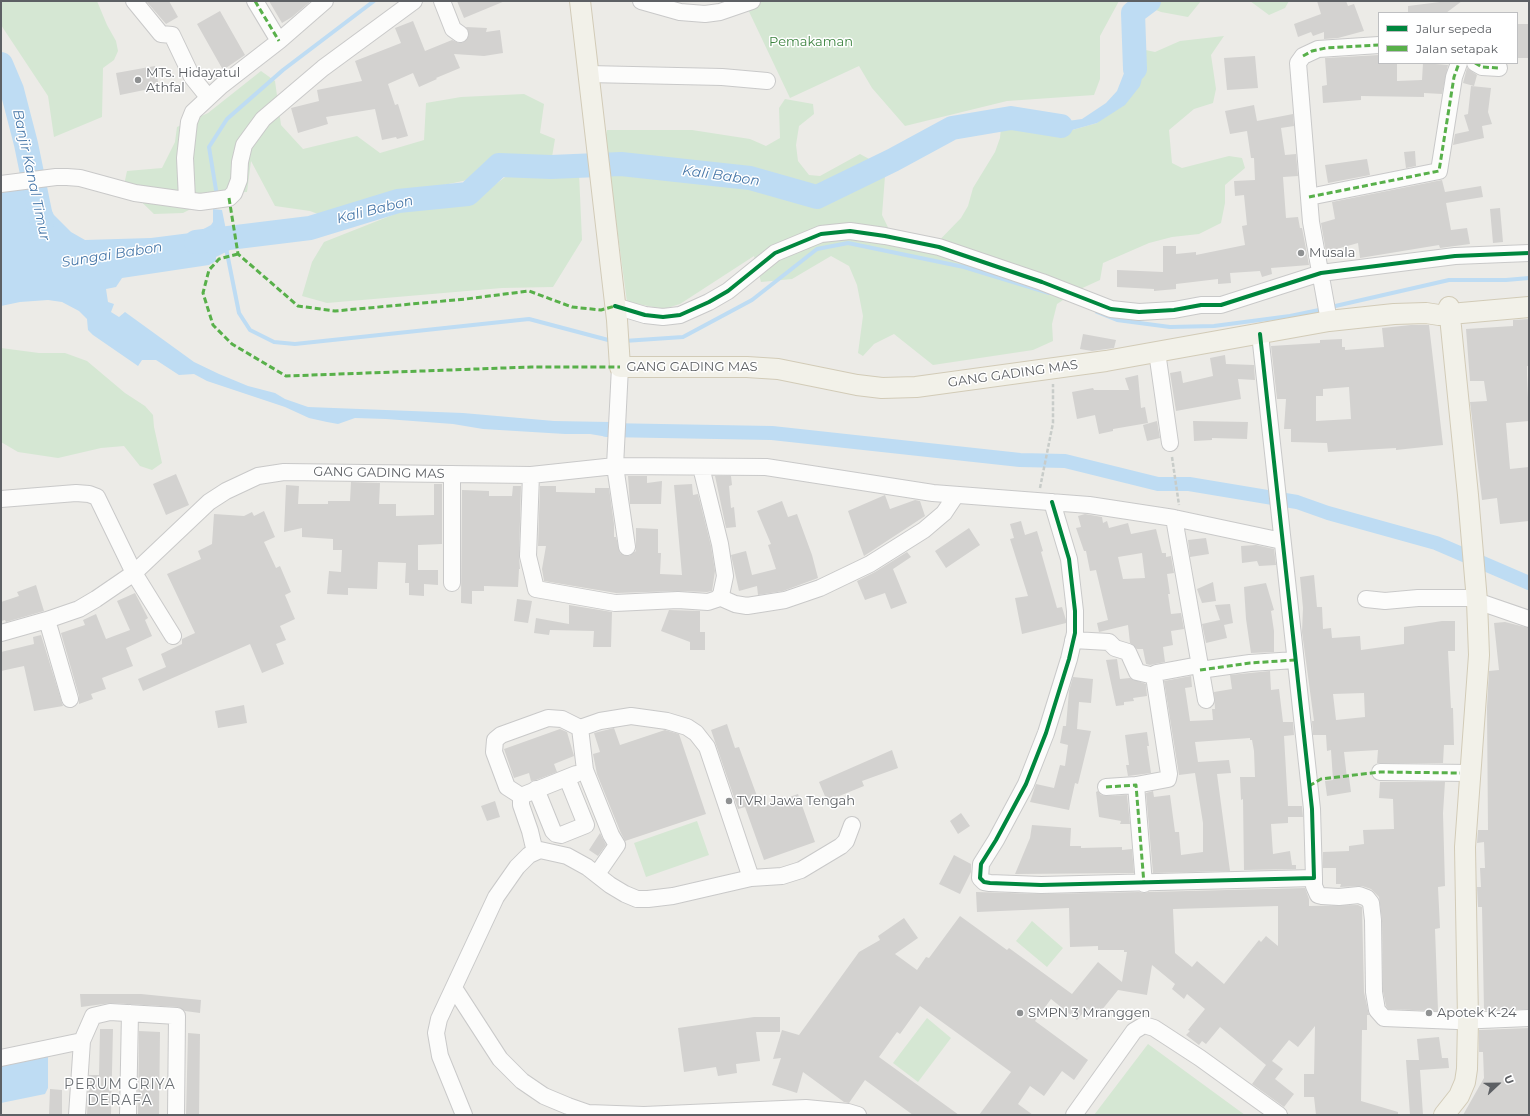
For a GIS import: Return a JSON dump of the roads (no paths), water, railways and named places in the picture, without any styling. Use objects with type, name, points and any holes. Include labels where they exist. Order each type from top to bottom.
[{"type":"main road","points":[[580,1],[591,109],[616,313],[620,366]]},
{"type":"main road","points":[[1441,312],[1529,299]]},
{"type":"main road","points":[[1441,312],[1529,307]]},
{"type":"main road","points":[[1441,312],[1464,499],[1473,599],[1469,655],[1461,882],[1462,1020],[1465,1082],[1459,1096],[1444,1115]]},
{"type":"main road","name":"GANG GADING MAS","points":[[620,366],[778,368],[857,385],[882,388],[916,387],[1053,369],[1260,334],[1328,315],[1441,312]]},
{"type":"main road","points":[[1432,1115],[1443,1100],[1453,1079],[1462,1020]]},
{"type":"street","points":[[134,1],[161,34],[172,35],[192,77],[208,97]]},
{"type":"street","points":[[255,1],[279,41]]},
{"type":"street","points":[[187,199],[185,158],[189,122],[193,112],[208,97],[279,41],[325,1]]},
{"type":"street","points":[[1,184],[56,177],[80,178],[135,193],[208,202],[229,198],[234,193],[238,180],[244,145],[263,119],[323,68],[414,1]]},
{"type":"street","points":[[442,1],[453,29],[460,34]]},
{"type":"street","points":[[641,1],[680,12],[704,14],[720,12],[752,1]]},
{"type":"street","points":[[1328,315],[1311,222],[1299,61],[1303,56],[1318,49],[1378,45]]},
{"type":"street","points":[[1309,197],[1439,171],[1454,77],[1459,64]]},
{"type":"street","points":[[1477,64],[1500,68]]},
{"type":"street","points":[[588,74],[722,77],[767,81]]},
{"type":"street","points":[[616,313],[663,317],[680,315],[709,302],[728,291],[775,253],[821,234],[850,231],[885,236],[939,247],[1042,282],[1111,309],[1139,312],[1174,310],[1201,305],[1221,306],[1321,276],[1455,256],[1529,253]]},
{"type":"street","points":[[1260,334],[1312,809],[1314,886],[1318,895],[1338,897],[1359,895],[1367,898],[1370,903],[1373,920],[1374,992],[1377,1010],[1384,1018],[1402,1020],[1529,1018]]},
{"type":"street","points":[[1157,352],[1170,448]]},
{"type":"street","name":"GANG GADING MAS","points":[[1,633],[79,609],[134,573],[209,502],[226,491],[258,476],[284,472],[531,474],[616,459],[620,366]]},
{"type":"street","points":[[627,547],[616,459],[701,467],[766,467],[926,492],[1176,512],[1282,541]]},
{"type":"street","points":[[531,474],[528,556],[536,589],[614,603],[678,600],[708,602],[719,597],[723,590],[725,576],[720,544],[701,467]]},
{"type":"street","points":[[452,474],[452,583]]},
{"type":"street","points":[[1,499],[76,493],[89,494],[98,497],[134,573],[173,636]]},
{"type":"street","points":[[719,597],[735,604],[747,606],[785,600],[820,588],[870,564],[924,530],[944,513],[956,495]]},
{"type":"street","points":[[1052,502],[1069,558],[1075,611],[1073,640],[1055,705],[1028,777],[996,840],[981,864],[980,878],[984,882],[990,883],[1041,885],[1144,884],[1314,878]]},
{"type":"street","points":[[1176,512],[1206,700]]},
{"type":"street","points":[[1366,599],[1385,601],[1418,598],[1473,599],[1529,619]]},
{"type":"street","points":[[47,620],[70,699]]},
{"type":"street","points":[[1073,640],[1109,642],[1115,648],[1128,652],[1137,672],[1154,676]]},
{"type":"street","points":[[1106,787],[1136,785],[1167,780],[1169,777],[1154,676],[1156,672],[1295,660]]},
{"type":"street","points":[[521,796],[507,787],[494,752],[495,740],[501,735],[548,718],[562,719],[580,728],[600,721],[631,716],[687,727],[696,733],[707,747],[751,878]]},
{"type":"street","points":[[580,728],[585,770],[599,808],[617,845],[597,874]]},
{"type":"street","points":[[521,796],[585,770]]},
{"type":"street","points":[[1380,772],[1465,772]]},
{"type":"street","points":[[536,789],[553,831],[556,834],[561,835],[586,825],[567,778]]},
{"type":"street","points":[[1136,785],[1144,884]]},
{"type":"street","points":[[521,796],[521,805],[530,831],[535,852]]},
{"type":"street","points":[[582,815],[599,808]]},
{"type":"street","points":[[464,1115],[440,1056],[436,1033],[439,1019],[496,897],[517,867],[535,852],[549,851],[567,856],[583,864],[610,885],[637,899],[673,896],[751,878],[782,876],[801,870],[818,862],[841,846],[846,840],[852,825]]},
{"type":"street","points":[[454,988],[500,1059],[522,1081],[544,1096],[588,1112],[644,1115],[752,1112],[806,1108],[848,1112],[858,1115]]},
{"type":"street","points":[[77,1115],[82,1041],[93,1016],[110,1012],[177,1016],[176,1115]]},
{"type":"street","points":[[128,1115],[130,1013]]},
{"type":"street","points":[[1074,1115],[1134,1031],[1144,1025],[1154,1028],[1200,1058],[1279,1115]]},
{"type":"street","points":[[1,1058],[82,1041]]},
{"type":"water","points":[[1131,34],[1137,36],[1140,40],[1144,71],[1140,86],[1125,105],[1097,123],[1065,132],[1030,127],[1029,119],[1053,123],[1082,119],[1106,103],[1117,91],[1128,63]]},
{"type":"water","name":"Sungai Babon","points":[[40,188],[54,215],[71,232],[85,240],[151,238],[198,232],[211,225],[213,222],[213,209],[222,210],[230,250],[216,257],[216,261],[209,265],[122,278],[116,287],[106,289],[108,302],[114,304],[111,312],[119,317],[125,312],[194,362],[219,374],[248,386],[275,393],[285,399],[308,407],[463,413],[554,421],[609,422],[608,437],[590,434],[483,429],[453,424],[386,419],[355,418],[338,424],[327,422],[309,418],[285,407],[207,381],[194,374],[179,375],[156,360],[142,360],[138,366],[93,335],[88,330],[87,319],[79,311],[62,302],[48,300],[20,302],[1,306],[1,191]]},
{"type":"water","points":[[48,1052],[48,1088],[45,1094],[1,1103],[1,1062]]},
{"type":"waterway","points":[[217,196],[209,147],[227,119],[283,70],[374,1]]},
{"type":"waterway","name":"Kali Babon","points":[[1135,69],[1133,13],[1149,1]]},
{"type":"waterway","name":"Banjir Kanal Timur","points":[[1,64],[12,90],[26,144],[42,222]]},
{"type":"waterway","name":"Kali Babon","points":[[196,242],[310,228],[398,201],[468,194],[499,165],[551,167],[621,164],[750,178],[817,197],[893,160],[952,128],[1011,118],[1061,126]]},
{"type":"waterway","points":[[624,341],[683,337],[752,300],[817,249],[848,243],[964,267],[1049,293]]},
{"type":"waterway","points":[[226,248],[239,313],[250,330],[274,342],[295,344],[529,319],[612,341]]},
{"type":"waterway","points":[[1331,307],[1449,280],[1506,280],[1529,278]]},
{"type":"waterway","points":[[1097,312],[1117,320],[1170,327],[1214,326],[1290,316],[1324,309]]},
{"type":"waterway","points":[[606,430],[772,433],[1020,460],[1065,461],[1158,484],[1189,484],[1297,502],[1328,513],[1436,543],[1529,583]]},
{"type":"place","name":"MTs. Hidayatul Athfal","points":[[138,80]]},
{"type":"place","name":"Musala","points":[[1301,253]]},
{"type":"place","name":"TVRI Jawa Tengah","points":[[729,801]]},
{"type":"place","name":"SMPN 3 Mranggen","points":[[1020,1013]]},
{"type":"place","name":"Apotek K-24","points":[[1429,1013]]},
{"type":"district","name":"PERUM GRIYA DERAFA","points":[[120,1094]]},
{"type":"park label","name":"Pemakaman","points":[[811,42]]}]
